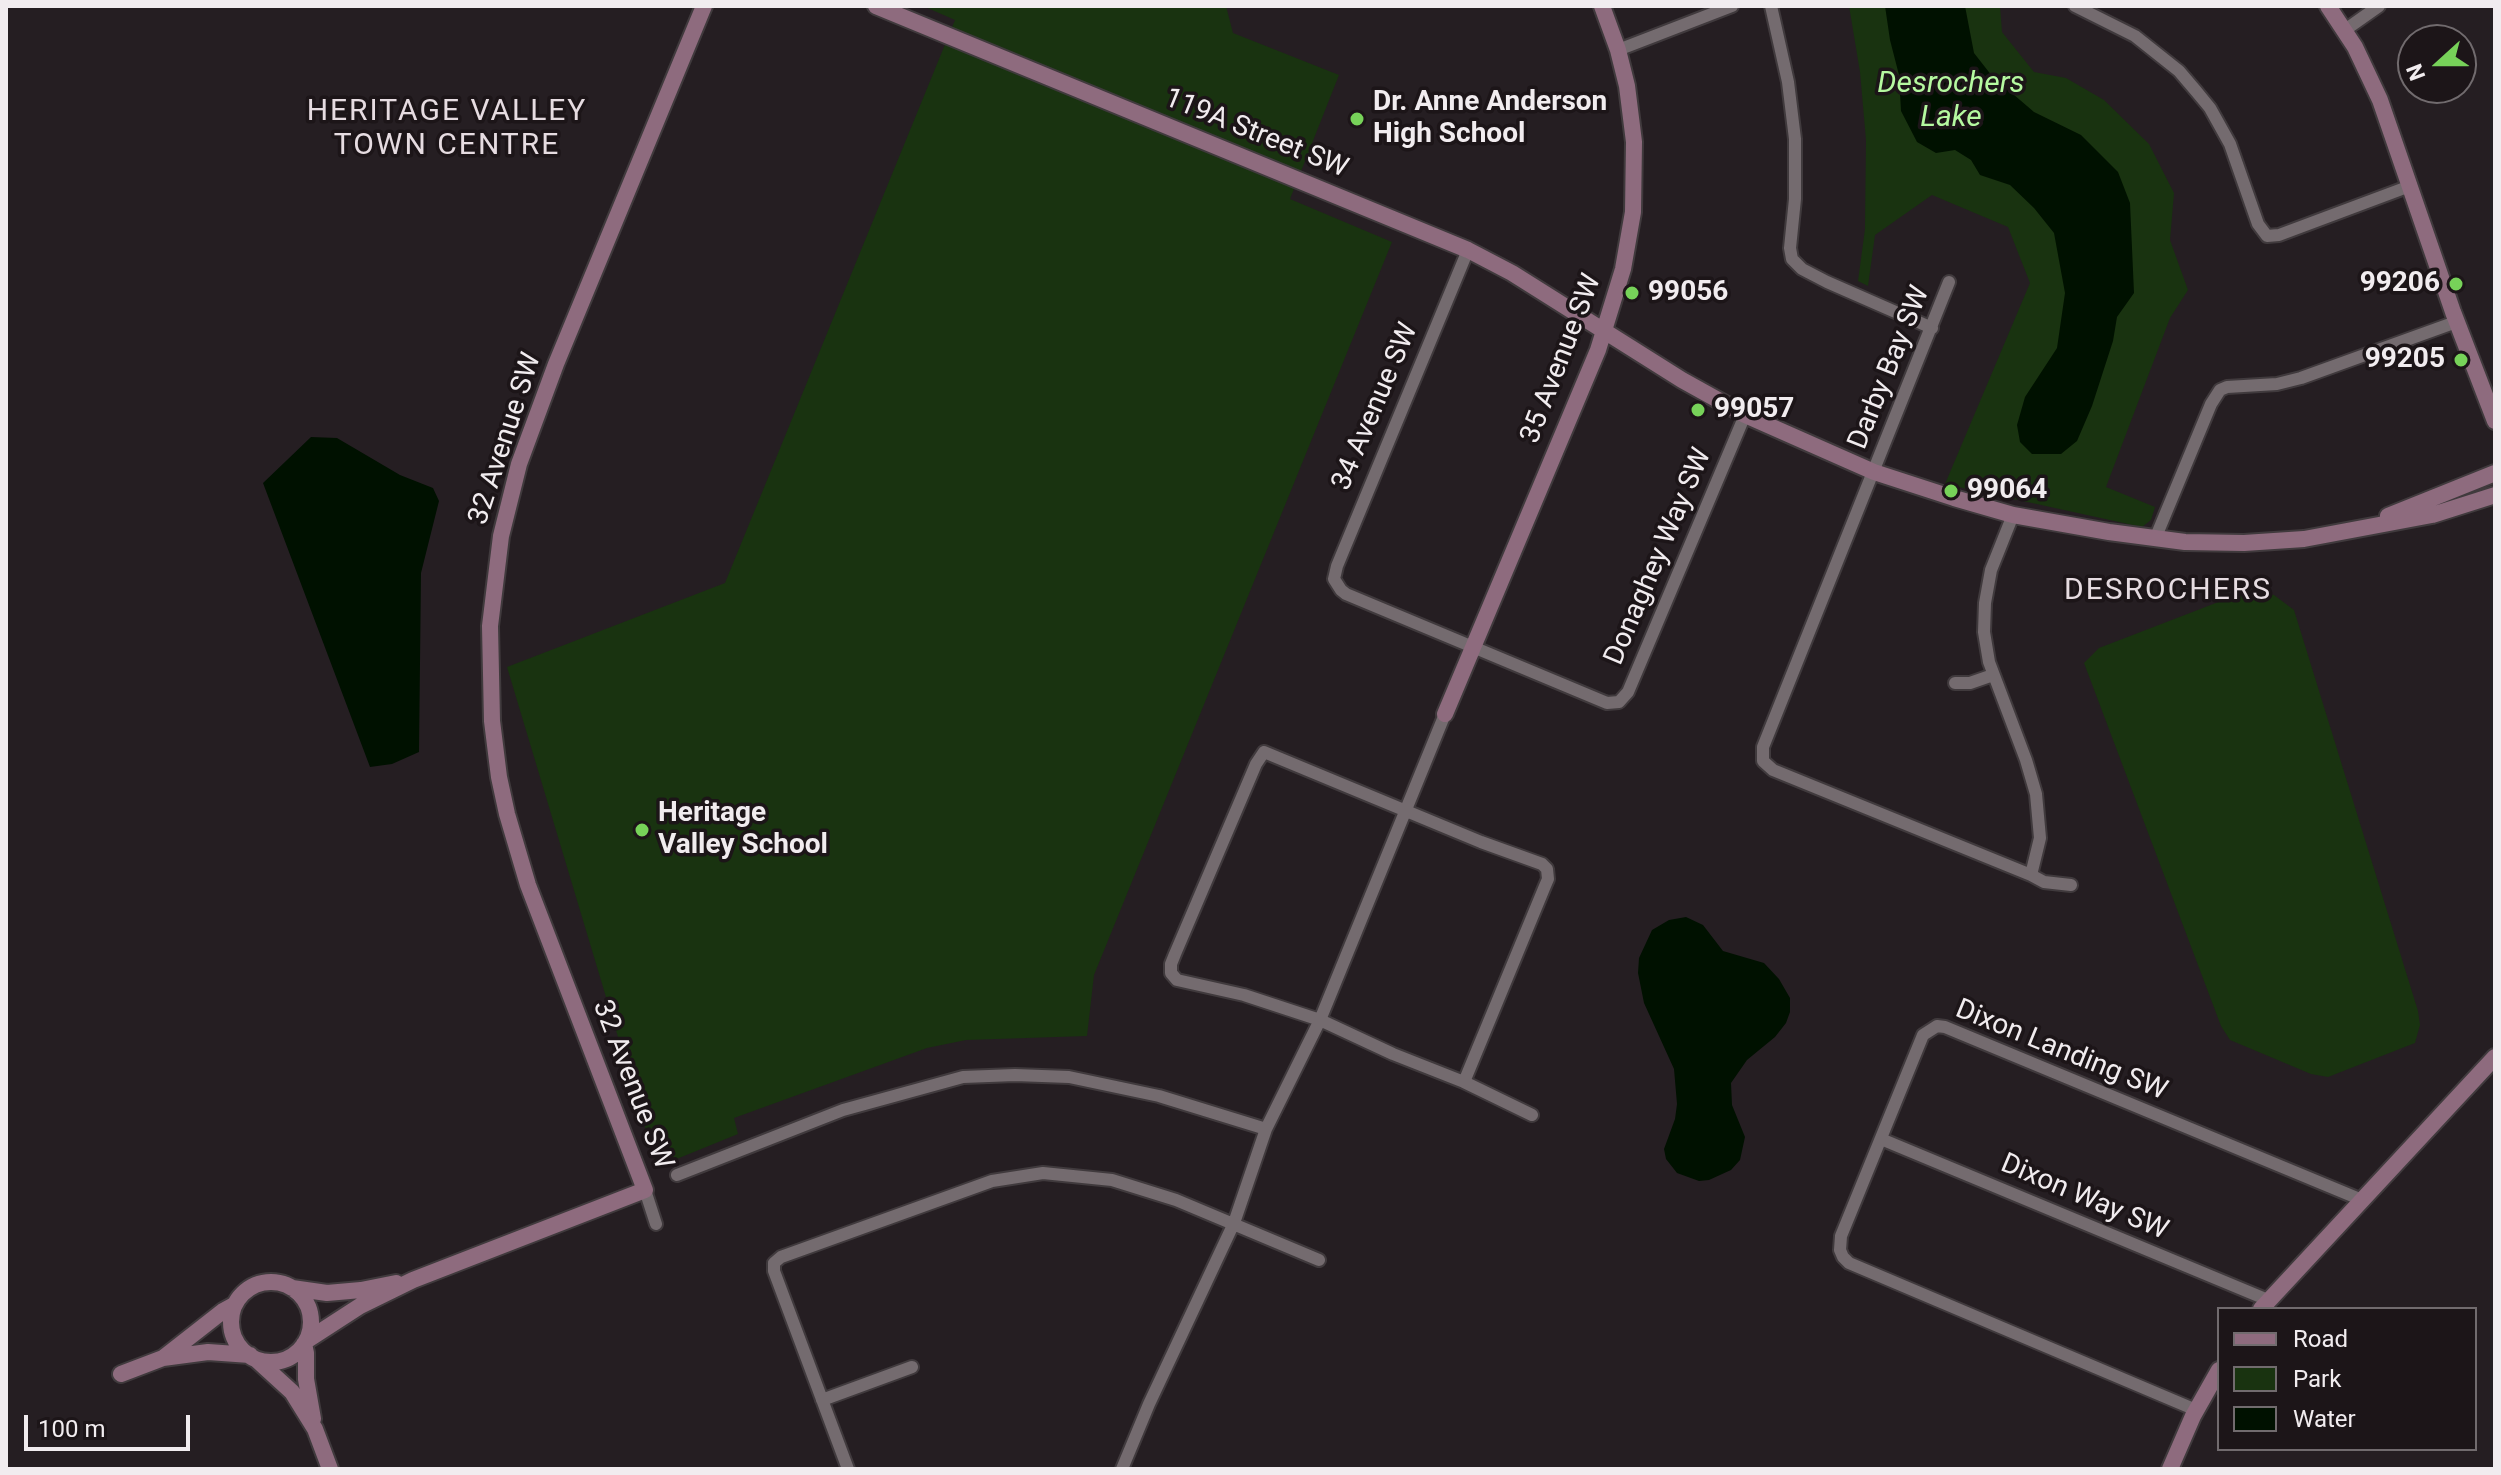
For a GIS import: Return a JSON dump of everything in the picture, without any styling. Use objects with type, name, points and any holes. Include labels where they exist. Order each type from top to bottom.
[{"type":"street","name":"32 Avenue SW","points":[[656,1224],[528,885],[510,826],[499,777],[492,721],[490,626],[499,547],[519,464],[556,364],[704,6]]},
{"type":"street","name":"119A Street SW","points":[[876,6],[1468,250],[1512,273],[1604,332],[1745,415],[1874,472],[2013,515],[2155,539],[2202,543],[2274,542],[2364,527]]},
{"type":"street","name":"35 Avenue SW","points":[[1445,714],[1604,332],[1623,269],[1634,201],[1634,142],[1627,86],[1602,6]]},
{"type":"street","points":[[1618,50],[1732,6]]},
{"type":"street","points":[[1771,6],[1788,82],[1795,139],[1792,259],[1802,269],[1827,282],[1932,328]]},
{"type":"street","points":[[2075,6],[2135,36],[2179,71],[2196,91],[2210,108],[2230,144],[2258,224],[2267,236],[2279,235],[2410,186]]},
{"type":"street","points":[[2328,6],[2345,30],[2380,100],[2456,322],[2488,384],[2495,421]]},
{"type":"street","points":[[2345,30],[2379,6]]},
{"type":"street","name":"34 Avenue SW","points":[[1468,250],[1334,579],[1346,594],[1474,647]]},
{"type":"street","name":"Darby Bay SW","points":[[1949,282],[1763,747],[1763,761],[1773,770],[2031,875]]},
{"type":"street","points":[[2155,539],[2214,396],[2220,390],[2277,384],[2301,378],[2456,322]]},
{"type":"street","name":"Donaghey Way SW","points":[[1474,647],[1607,703],[1619,702],[1624,698],[1745,415]]},
{"type":"street","points":[[2364,527],[2495,473]]},
{"type":"street","points":[[2364,527],[2432,515],[2495,495]]},
{"type":"street","points":[[2013,515],[1991,570],[1985,603],[1986,647],[2036,794],[2040,838],[2031,875],[2044,882],[2071,885]]},
{"type":"street","points":[[1955,683],[1970,683],[1993,675]]},
{"type":"street","points":[[1122,1469],[1234,1223],[1266,1129],[1320,1020],[1445,714]]},
{"type":"street","points":[[1464,1082],[1548,879],[1547,869],[1542,864],[1264,752],[1256,764],[1175,954],[1171,973],[1177,980],[1244,995],[1320,1020],[1532,1115]]},
{"type":"street","name":"Dixon Landing SW","points":[[2196,1410],[1849,1263],[1839,1243],[1923,1035],[1937,1026],[1945,1027],[2362,1200]]},
{"type":"street","points":[[2265,1305],[2495,1057]]},
{"type":"street","points":[[677,1175],[843,1110],[963,1077],[1069,1077],[1159,1096],[1266,1129]]},
{"type":"street","name":"Dixon Way SW","points":[[1881,1139],[2265,1305]]},
{"type":"street","points":[[848,1469],[774,1271],[774,1263],[781,1257],[992,1181],[1043,1173],[1112,1180],[1176,1200],[1319,1260]]},
{"type":"street","points":[[121,1374],[163,1358],[208,1352],[267,1361],[288,1358],[305,1342],[360,1306],[413,1280],[645,1190]]},
{"type":"street","points":[[163,1358],[258,1284],[280,1283],[327,1293],[413,1280]]},
{"type":"street","points":[[290,1287],[307,1305],[310,1317],[305,1342],[306,1379],[315,1429],[330,1469]]},
{"type":"street","points":[[234,1305],[231,1324],[242,1349],[285,1384],[315,1429]]},
{"type":"street","points":[[822,1400],[912,1367]]},
{"type":"street","points":[[2170,1469],[2196,1410],[2217,1373]]},
{"type":"green space","points":[[923,6],[1226,6],[1233,33],[1339,75],[1290,199],[1392,242],[1094,975],[1087,1036],[966,1040],[927,1048],[734,1118],[738,1134],[657,1167],[507,667],[725,583],[955,20]]},
{"type":"green space","points":[[1849,6],[2000,6],[2002,32],[2034,72],[2066,78],[2104,100],[2149,144],[2174,193],[2170,240],[2188,290],[2170,318],[2106,487],[2155,507],[2151,520],[2142,527],[1945,484],[2030,283],[2008,227],[1932,195],[1875,235],[1868,286],[1858,281],[1865,229],[1866,140],[1860,72]]},
{"type":"green space","points":[[2247,591],[2274,595],[2294,610],[2418,1011],[2420,1025],[2415,1043],[2328,1077],[2311,1074],[2230,1040],[2221,1026],[2084,663],[2099,648]]},
{"type":"water","name":"Desrochers Lake","points":[[1885,6],[1965,6],[1974,53],[1992,76],[2034,112],[2081,135],[2118,172],[2130,203],[2134,293],[2117,317],[2113,341],[2077,441],[2061,454],[2032,454],[2020,442],[2017,425],[2025,397],[2057,348],[2065,293],[2054,233],[2010,185],[1980,175],[1971,160],[1955,150],[1936,153],[1917,142],[1901,111],[1899,75]]},
{"type":"water","points":[[311,437],[337,438],[400,475],[433,488],[439,501],[421,573],[419,752],[392,764],[370,767],[263,483]]},
{"type":"water","points":[[1686,917],[1703,925],[1723,951],[1764,963],[1779,979],[1790,998],[1786,1023],[1775,1037],[1747,1060],[1731,1083],[1732,1105],[1745,1137],[1740,1160],[1731,1170],[1699,1181],[1677,1173],[1666,1159],[1664,1149],[1677,1104],[1674,1069],[1644,1003],[1638,973],[1639,958],[1652,930],[1669,920]]},
{"type":"place","name":"Dr. Anne Anderson High School","points":[[1357,119]]},
{"type":"place","name":"99206","points":[[2456,284]]},
{"type":"place","name":"99056","points":[[1632,293]]},
{"type":"place","name":"99205","points":[[2461,360]]},
{"type":"place","name":"99057","points":[[1698,410]]},
{"type":"place","name":"99064","points":[[1951,491]]},
{"type":"place","name":"Heritage Valley School","points":[[642,830]]},
{"type":"district","name":"HERITAGE VALLEY TOWN CENTRE","points":[[447,129]]},
{"type":"district","name":"DESROCHERS","points":[[2168,591]]}]
